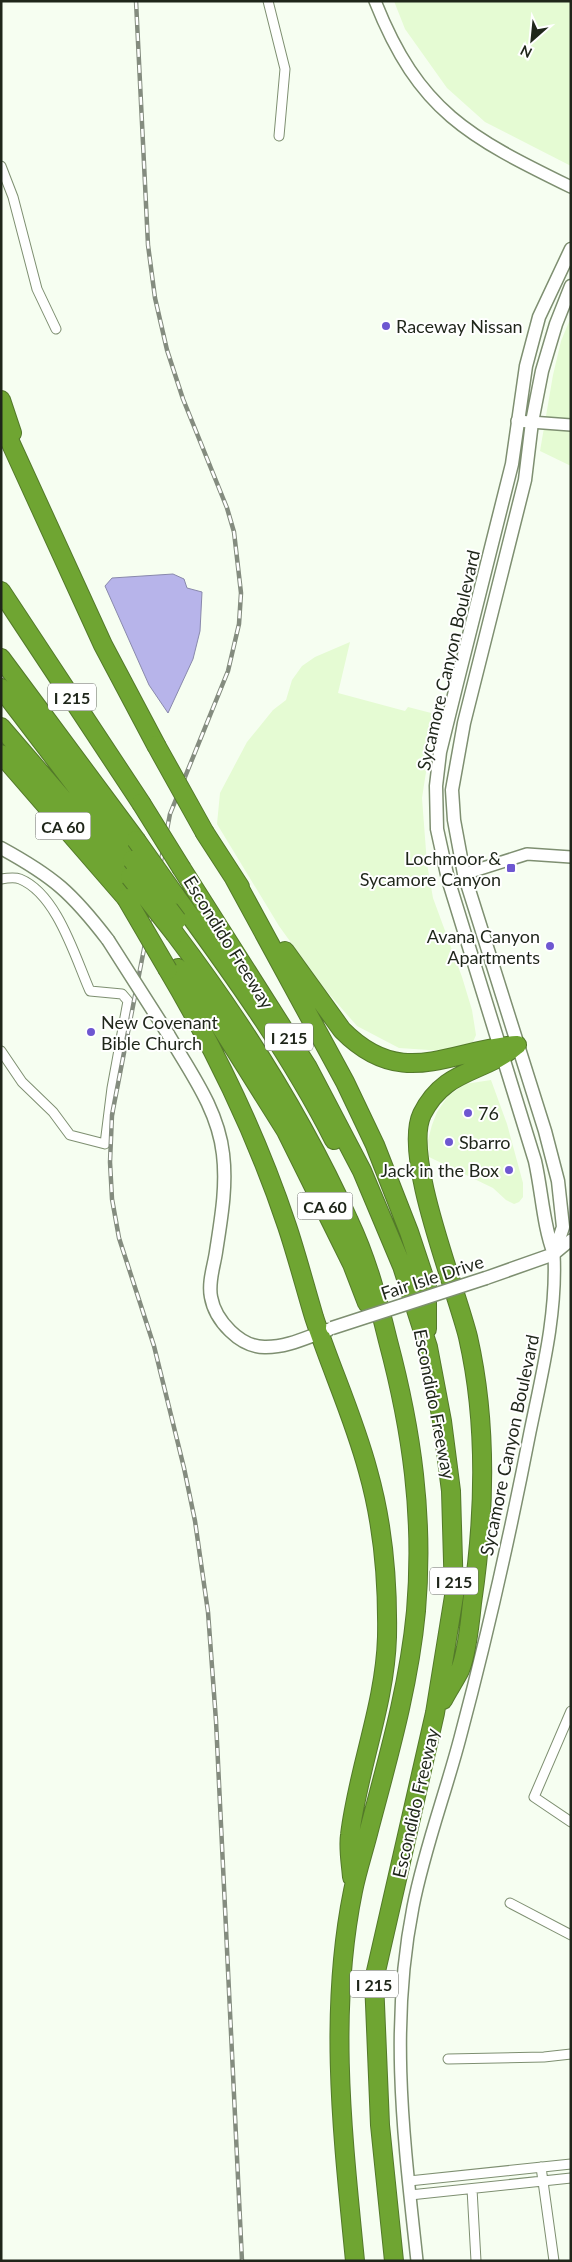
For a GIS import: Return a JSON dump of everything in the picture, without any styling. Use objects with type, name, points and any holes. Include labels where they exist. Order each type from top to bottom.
[{"type":"highway","points":[[1,400],[30,488]]},
{"type":"highway","points":[[1,422],[103,645],[156,745],[205,833],[333,1020],[352,1040],[367,1050],[394,1060],[423,1064],[501,1052]]},
{"type":"highway","name":"Escondido Freeway","points":[[1,591],[141,803],[307,1066],[342,1130],[381,1213],[402,1266],[428,1347],[442,1421],[451,1491],[454,1596],[435,1713],[374,1980],[380,2125],[394,2261]]},
{"type":"highway","points":[[1,658],[136,840],[256,1011],[298,1076],[354,1181],[381,1213]]},
{"type":"highway","points":[[1,688],[132,860],[176,927],[266,1050],[297,1100],[328,1160],[363,1240],[382,1297],[399,1363],[404,1399]]},
{"type":"highway","name":"Escondido Freeway","points":[[1,727],[130,877],[176,927],[268,1066],[306,1132],[351,1224],[377,1297],[404,1399],[416,1480],[416,1610],[404,1688],[353,1890],[342,1969],[338,2051],[342,2128],[355,2261]]},
{"type":"highway","name":"CA 60","points":[[1,754],[126,898],[169,963],[217,1021],[286,1131],[340,1240],[366,1302],[388,1341]]},
{"type":"highway","points":[[234,878],[345,1082],[375,1145],[409,1232],[427,1286],[428,1347]]},
{"type":"highway","points":[[169,963],[238,1101],[287,1225],[326,1330],[368,1470],[380,1532],[385,1572],[387,1619],[385,1666],[381,1694],[349,1836],[353,1890]]},
{"type":"highway","points":[[435,1713],[460,1669],[470,1618],[477,1562],[483,1446],[477,1384],[468,1336],[420,1170],[417,1132],[421,1116],[438,1090],[470,1069],[517,1045]]},
{"type":"main road","name":"Sycamore Canyon Boulevard","points":[[554,1254],[547,1235],[543,1197],[535,1161],[448,879],[438,829],[436,786],[440,752],[512,464],[526,366],[540,317],[571,249]]},
{"type":"main road","name":"Sycamore Canyon Boulevard","points":[[554,1254],[563,1228],[558,1181],[545,1131],[464,874],[454,820],[452,790],[457,751],[525,480],[532,422],[544,361],[571,286]]},
{"type":"main road","name":"Fair Isle Drive","points":[[1,848],[44,872],[67,891],[108,940],[204,1094],[214,1116],[223,1152],[225,1188],[211,1284],[214,1309],[231,1332],[253,1344],[264,1347],[300,1341],[326,1330],[554,1254]]},
{"type":"street","points":[[268,1],[285,69],[279,136]]},
{"type":"street","points":[[375,1],[400,54],[416,80],[439,107],[469,133],[487,144],[571,187]]},
{"type":"street","points":[[1,166],[13,197],[37,290],[56,329]]},
{"type":"street","points":[[517,421],[571,425]]},
{"type":"street","points":[[464,874],[528,854],[571,857]]},
{"type":"street","points":[[1,879],[19,878],[40,892],[53,908],[90,991],[122,994],[128,1001],[112,1088],[105,1144],[70,1135],[53,1112],[22,1082],[1,1051]]},
{"type":"street","name":"Fair Isle Drive","points":[[554,1254],[571,1240]]},
{"type":"street","name":"Fair Isle Drive","points":[[554,1254],[571,1252]]},
{"type":"street","name":"Sycamore Canyon Boulevard","points":[[417,2261],[408,2181],[399,2061],[400,2010],[407,1944],[425,1856],[447,1786],[472,1692],[515,1508],[550,1337],[555,1276],[554,1254]]},
{"type":"street","points":[[571,1711],[534,1797],[571,1822]]},
{"type":"street","points":[[510,1903],[571,1936]]},
{"type":"street","points":[[448,2058],[544,2058],[571,2054]]},
{"type":"street","points":[[408,2181],[571,2164]]},
{"type":"street","points":[[541,2167],[554,2261]]},
{"type":"street","points":[[410,2196],[571,2178]]},
{"type":"street","points":[[472,2189],[476,2261]]},
{"type":"shaded area","points":[[394,1],[571,1],[571,166],[485,122],[447,88],[405,29]]},
{"type":"shaded area","points":[[571,317],[571,466],[540,451],[553,375],[561,341]]},
{"type":"shaded area","points":[[350,642],[338,693],[405,711],[408,707],[435,714],[422,798],[427,864],[433,898],[462,977],[472,1010],[476,1035],[473,1042],[444,1051],[399,1048],[357,1026],[323,987],[279,926],[217,824],[220,793],[247,742],[273,710],[286,700],[292,680],[302,666],[315,657]]},
{"type":"shaded area","points":[[491,1080],[507,1124],[523,1183],[523,1197],[514,1204],[506,1200],[493,1188],[429,1157],[428,1140],[432,1125],[437,1112],[448,1096],[465,1084]]},
{"type":"water","points":[[173,574],[184,579],[187,588],[202,592],[200,631],[193,659],[168,713],[149,685],[105,586],[112,578]]},
{"type":"railway","points":[[136,1],[148,245],[155,298],[167,350],[183,399],[227,508],[234,532],[241,593],[239,624],[228,671],[170,814],[112,1115],[110,1162],[112,1199],[119,1238],[154,1346],[184,1468],[195,1521],[208,1612],[216,1721],[242,2261]]},
{"type":"place","name":"Raceway Nissan","points":[[386,326]]},
{"type":"place","name":"Lochmoor & Sycamore Canyon","points":[[511,868]]},
{"type":"place","name":"Avana Canyon Apartments","points":[[550,946]]},
{"type":"place","name":"New Covenant Bible Church","points":[[91,1032]]},
{"type":"place","name":"76","points":[[468,1113]]},
{"type":"place","name":"Sbarro","points":[[449,1142]]},
{"type":"place","name":"Jack in the Box","points":[[509,1170]]}]
